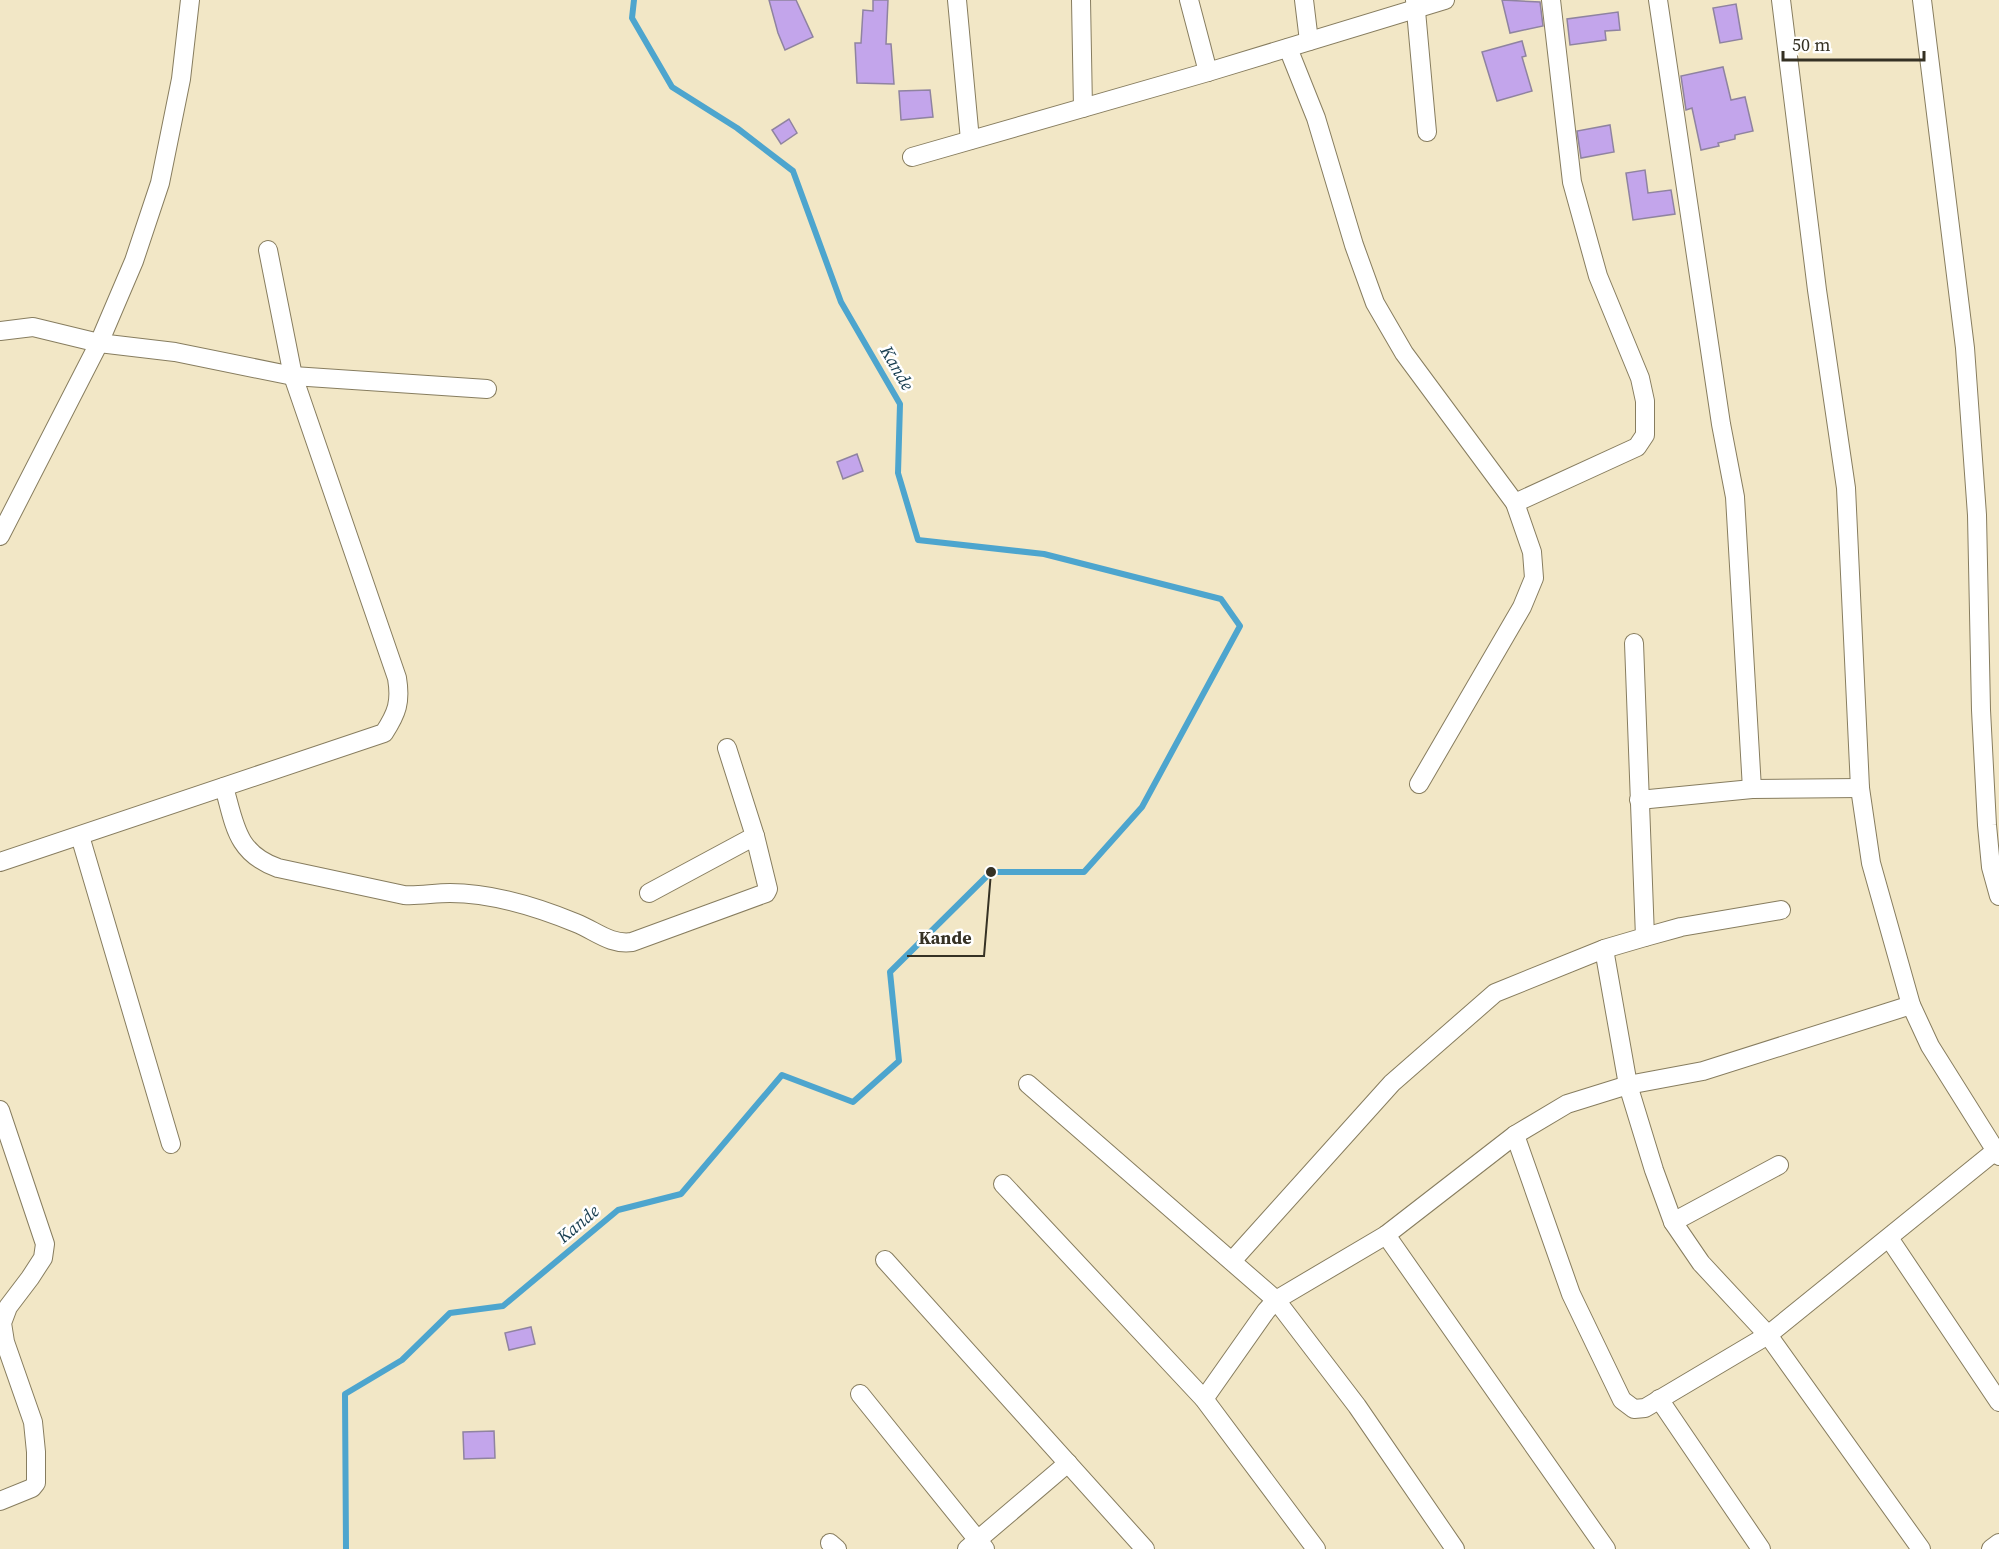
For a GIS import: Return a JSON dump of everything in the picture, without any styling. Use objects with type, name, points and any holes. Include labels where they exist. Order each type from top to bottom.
[{"type":"street","points":[[2,528],[99,343],[134,261],[160,183],[181,79],[190,0]]},
{"type":"street","points":[[957,0],[970,140]]},
{"type":"street","points":[[1081,0],[1083,108]]},
{"type":"street","points":[[1189,0],[1208,72]]},
{"type":"street","points":[[1304,0],[1309,41]]},
{"type":"street","points":[[912,157],[1208,72],[1415,5],[1444,0]]},
{"type":"street","points":[[1515,503],[1637,447],[1645,435],[1646,424],[1645,401],[1640,378],[1598,276],[1572,182],[1551,0]]},
{"type":"street","points":[[1658,0],[1721,424],[1735,497],[1752,789]]},
{"type":"street","points":[[1515,1135],[1571,1294],[1622,1400],[1634,1409],[1645,1408],[1768,1335],[1998,1151],[1930,1046],[1911,1005],[1871,863],[1860,788],[1846,488],[1817,290],[1781,0]]},
{"type":"street","points":[[1922,0],[1965,348],[1977,515],[1987,825],[1990,867],[1999,896]]},
{"type":"street","points":[[1415,5],[1427,132]]},
{"type":"street","points":[[1287,48],[1316,118],[1354,245],[1375,303],[1404,353],[1515,503],[1532,552],[1534,578],[1522,607],[1419,784]]},
{"type":"street","points":[[0,862],[384,733],[397,714],[399,691],[397,678],[293,376],[268,250]]},
{"type":"street","points":[[0,332],[33,327],[99,343],[175,352],[293,376],[487,389]]},
{"type":"street","points":[[1634,643],[1645,937]]},
{"type":"street","points":[[224,787],[238,835],[252,855],[278,868],[404,895],[450,893],[475,895],[544,910],[591,929],[605,939],[623,943],[632,942],[766,892],[768,885],[755,836],[727,748]]},
{"type":"street","points":[[1639,800],[1752,789],[1860,788]]},
{"type":"street","points":[[80,836],[171,1144]]},
{"type":"street","points":[[649,893],[755,836]]},
{"type":"street","points":[[1232,1261],[1392,1083],[1496,993],[1604,949],[1645,937],[1681,927],[1781,910]]},
{"type":"street","points":[[1604,949],[1628,1085],[1654,1170],[1673,1222],[1701,1263],[1768,1335],[1921,1549]]},
{"type":"street","points":[[1204,1399],[1276,1300],[1386,1235],[1515,1135],[1567,1104],[1628,1085],[1703,1071],[1911,1005]]},
{"type":"street","points":[[1028,1084],[1276,1300],[1357,1406],[1455,1549]]},
{"type":"street","points":[[0,1110],[45,1244],[43,1258],[8,1307],[2,1323],[5,1342],[33,1422],[36,1483],[32,1488],[0,1501]]},
{"type":"street","points":[[1673,1222],[1779,1165]]},
{"type":"street","points":[[1003,1184],[1204,1399],[1316,1549]]},
{"type":"street","points":[[1386,1235],[1606,1549]]},
{"type":"street","points":[[1889,1238],[1999,1402]]},
{"type":"street","points":[[885,1260],[1146,1549]]},
{"type":"street","points":[[860,1394],[977,1546],[1068,1463]]},
{"type":"street","points":[[1659,1399],[1761,1549]]},
{"type":"street","points":[[1991,1549],[1999,1543]]},
{"type":"building","points":[[769,0],[796,0],[813,37],[785,50]]},
{"type":"building","points":[[873,0],[888,0],[886,44],[891,44],[894,84],[857,83],[855,43],[861,43],[863,10],[873,11]]},
{"type":"building","points":[[1502,0],[1540,2],[1543,26],[1510,33]]},
{"type":"building","points":[[1736,4],[1742,39],[1720,43],[1713,8]]},
{"type":"building","points":[[1618,12],[1620,30],[1605,31],[1606,40],[1570,45],[1567,19]]},
{"type":"building","points":[[1522,41],[1526,56],[1522,57],[1532,91],[1497,101],[1482,52]]},
{"type":"building","points":[[1723,67],[1731,100],[1745,97],[1753,131],[1735,135],[1735,139],[1718,143],[1719,146],[1701,150],[1692,108],[1686,110],[1681,76]]},
{"type":"building","points":[[930,90],[933,117],[901,120],[899,91]]},
{"type":"building","points":[[789,119],[797,133],[781,144],[772,130]]},
{"type":"building","points":[[1610,125],[1614,152],[1581,158],[1577,131]]},
{"type":"building","points":[[1645,170],[1648,193],[1671,190],[1675,214],[1633,220],[1626,173]]},
{"type":"building","points":[[857,454],[863,471],[843,479],[837,462]]},
{"type":"building","points":[[531,1327],[535,1344],[509,1350],[505,1333]]},
{"type":"building","points":[[494,1431],[495,1458],[464,1459],[463,1432]]},
{"type":"waterway","name":"Kande","points":[[346,1549],[345,1394],[402,1360],[450,1313],[503,1306],[618,1210],[681,1194],[782,1075],[853,1102],[899,1061],[890,972],[991,872],[1084,872],[1142,807],[1240,626],[1221,599],[1044,554],[918,540],[898,473],[900,404],[841,302],[793,171],[737,128],[672,87],[632,18],[634,0]]},
{"type":"place","name":"Kande","points":[[991,872]]}]
